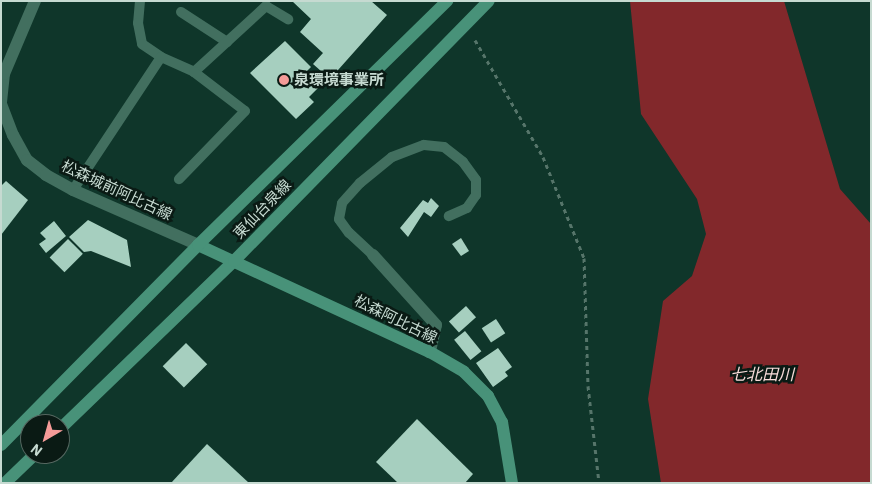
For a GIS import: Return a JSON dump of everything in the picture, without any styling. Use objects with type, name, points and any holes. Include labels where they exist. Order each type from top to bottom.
[{"type":"street","name":"松森城前阿比古線","points":[[35,1],[4,74],[1,103],[13,135],[27,160],[73,190],[198,245]]},
{"type":"street","points":[[1,445],[198,245],[447,1]]},
{"type":"street","name":"東仙台泉線","points":[[70,419],[234,261],[486,4]]},
{"type":"street","name":"松森阿比古線","points":[[198,245],[430,352],[464,372],[488,396],[502,422],[512,483]]},
{"type":"street","points":[[373,255],[436,325],[430,352]]},
{"type":"street","points":[[5,483],[25,464]]},
{"type":"lane","points":[[140,1],[138,23],[142,44],[161,57],[194,72],[245,111],[180,179]]},
{"type":"lane","points":[[194,72],[266,6],[288,19]]},
{"type":"lane","points":[[181,12],[227,42]]},
{"type":"lane","points":[[73,190],[161,57]]},
{"type":"lane","points":[[373,255],[349,233],[339,219],[342,204],[360,183],[392,156],[424,145],[444,147],[463,162],[476,180],[476,195],[467,208],[449,216]]},
{"type":"path","points":[[467,23],[543,157],[584,258],[588,386],[598,483]]},
{"type":"water","name":"七北田川","points":[[630,1],[784,1],[840,189],[871,224],[871,483],[661,483],[648,399],[663,301],[692,276],[706,234],[697,199],[641,114]]},
{"type":"building","points":[[292,1],[371,1],[387,15],[330,79],[313,64],[323,53],[300,32],[311,19]]},
{"type":"building","name":"泉環境事業所","points":[[285,41],[311,67],[305,73],[319,87],[309,97],[314,102],[296,119],[250,73]]},
{"type":"building","points":[[6,181],[28,200],[1,235],[1,186]]},
{"type":"building","points":[[431,198],[439,206],[431,217],[424,212],[408,237],[400,228],[423,200],[428,203]]},
{"type":"building","points":[[88,220],[127,240],[131,267],[91,251],[84,252],[69,237]]},
{"type":"building","points":[[54,221],[66,236],[46,253],[39,244],[46,239],[40,233]]},
{"type":"building","points":[[461,238],[469,251],[461,256],[452,244]]},
{"type":"building","points":[[68,239],[83,254],[64,272],[50,257]]},
{"type":"building","points":[[466,306],[476,317],[459,333],[449,321]]},
{"type":"building","points":[[496,319],[505,333],[491,343],[482,328]]},
{"type":"building","points":[[465,331],[481,351],[470,360],[454,340]]},
{"type":"building","points":[[186,343],[207,364],[184,388],[163,366]]},
{"type":"building","points":[[498,348],[512,367],[505,372],[508,376],[493,387],[476,363]]},
{"type":"building","points":[[417,419],[473,474],[465,483],[398,483],[376,462]]},
{"type":"building","points":[[207,444],[249,483],[171,483]]},
{"type":"place","name":"泉環境事業所","points":[[284,80]]}]
